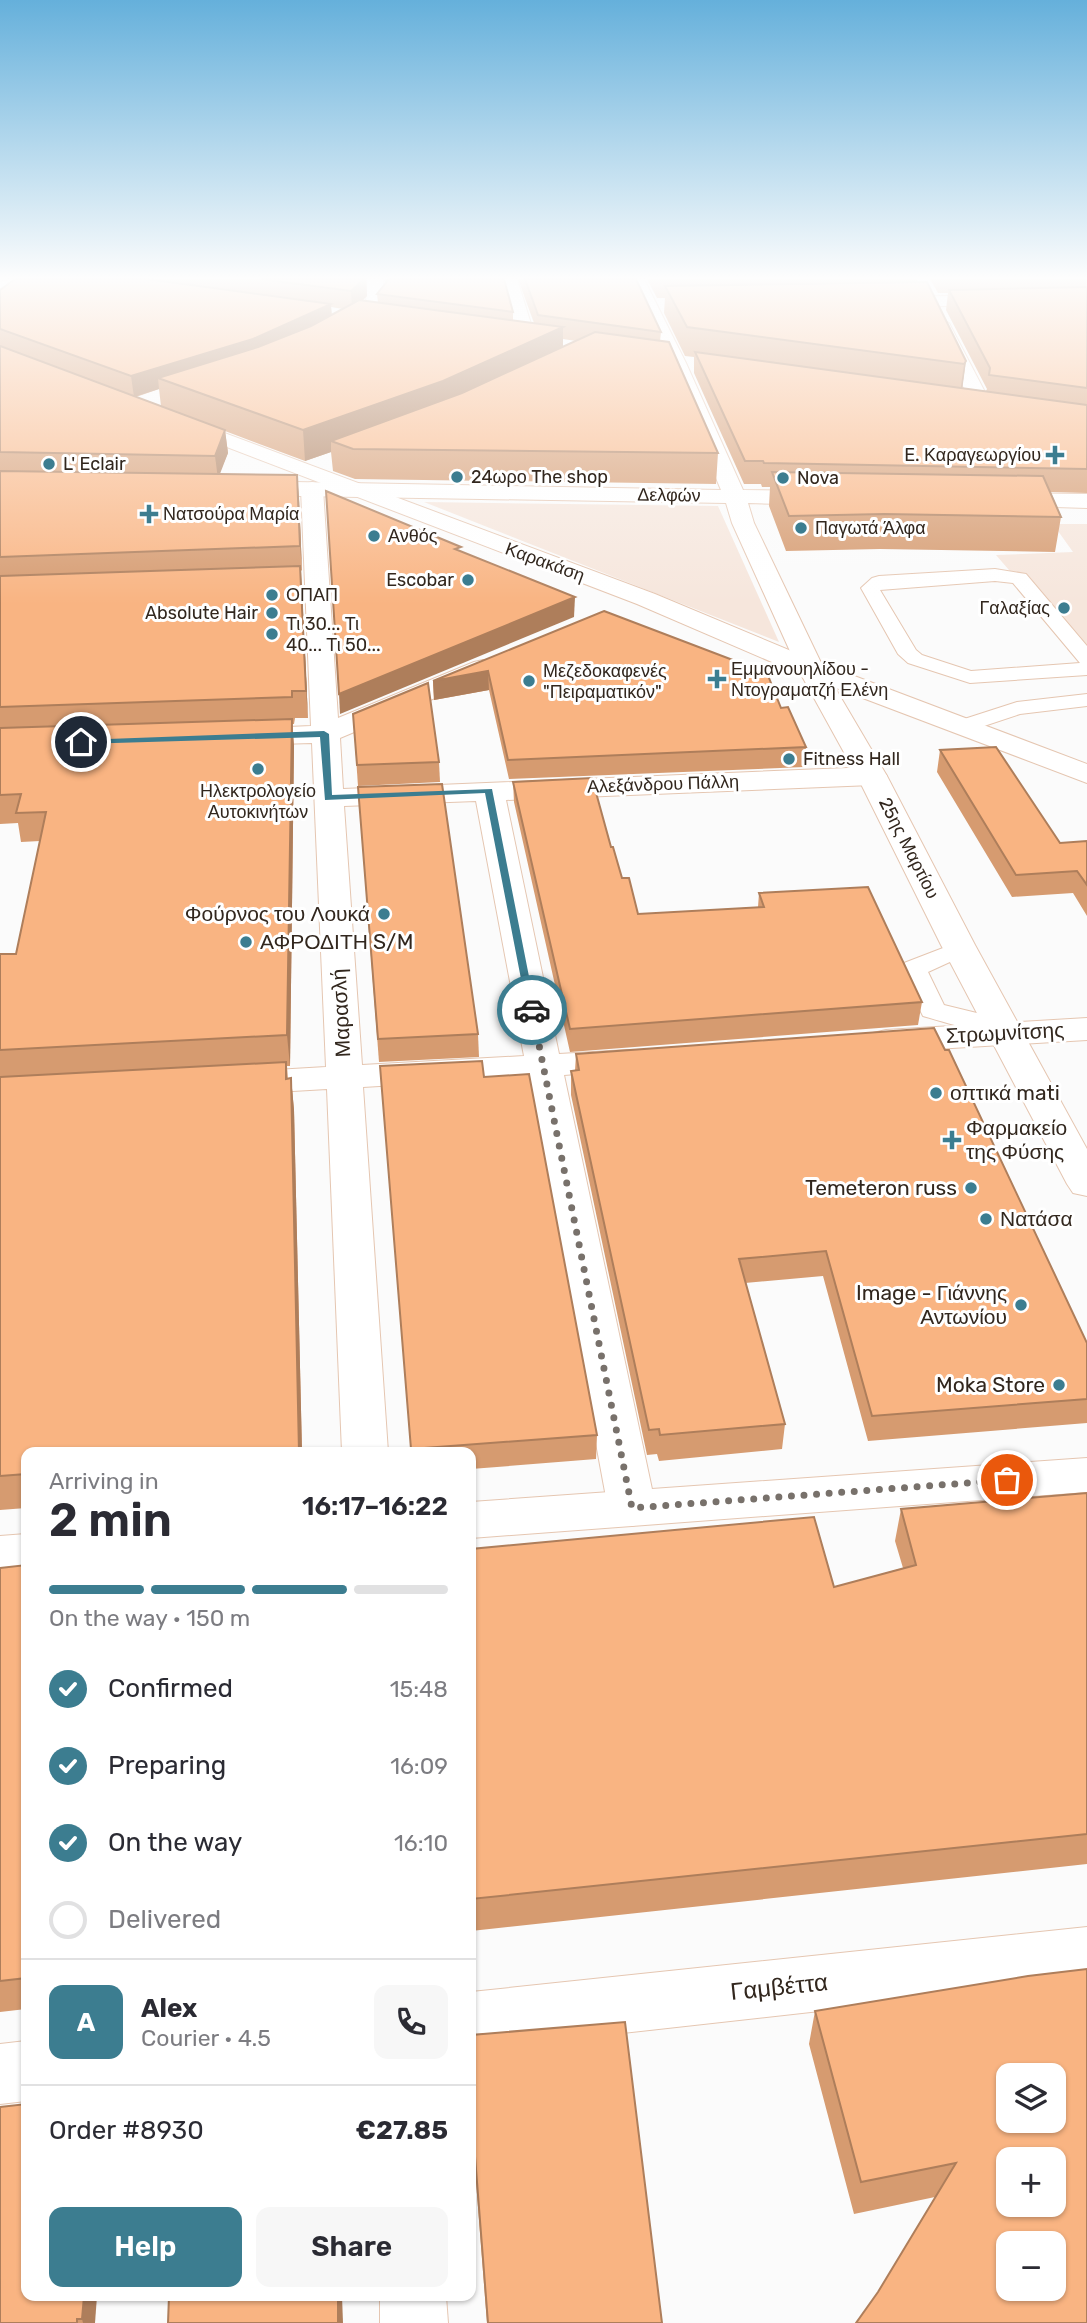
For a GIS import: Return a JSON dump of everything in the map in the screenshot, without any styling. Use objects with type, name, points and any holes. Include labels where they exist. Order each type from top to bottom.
[{"type":"street","name":"25ης Μαρτίου","points":[[687,387],[743,523],[811,669],[872,776],[958,945],[990,1026],[1087,1184]]},
{"type":"street","points":[[973,387],[976,394],[956,403],[993,401]]},
{"type":"street","points":[[161,415],[243,446],[309,480],[332,461]]},
{"type":"street","name":"Δελφών","points":[[243,446],[228,488],[309,480],[351,489],[845,498]]},
{"type":"street","name":"Μαρασλή","points":[[309,480],[317,580],[365,1447]]},
{"type":"street","name":"Καρακάση","points":[[351,489],[646,599],[811,669],[1087,774]]},
{"type":"street","points":[[979,500],[1087,501]]},
{"type":"street","points":[[290,581],[317,580]]},
{"type":"street","points":[[607,615],[646,599]]},
{"type":"street","points":[[216,737],[324,734],[505,659]]},
{"type":"street","name":"Αλεξάνδρου Πάλλη","points":[[328,798],[872,776]]},
{"type":"street","points":[[489,791],[632,1508]]},
{"type":"street","name":"Στρωμνίτσης","points":[[856,1043],[990,1026],[1087,1029]]},
{"type":"street","points":[[207,1084],[666,1058]]},
{"type":"street","points":[[476,1520],[1087,1475]]},
{"type":"street","points":[[0,1555],[21,1553]]},
{"type":"street","name":"Γαμβέττα","points":[[476,2020],[1087,1954]]},
{"type":"street","points":[[0,2074],[21,2072]]},
{"type":"street","points":[[413,2301],[414,2323]]},
{"type":"lane","points":[[1087,659],[1019,578],[995,575],[879,582],[870,589],[908,654],[915,659],[970,677],[1087,669]]},
{"type":"lane","points":[[963,727],[1017,708],[1087,700]]},
{"type":"lane","points":[[943,956],[913,969],[933,1010],[990,1026]]},
{"type":"shaded area","points":[[424,502],[718,506],[779,642]]},
{"type":"shaded area","name":"Γαλαξίας","points":[[1053,524],[1087,524],[1087,660],[996,555],[1073,552]]},
{"type":"building","points":[[0,387],[111,387],[225,430],[215,456],[0,452]]},
{"type":"building","points":[[184,387],[425,387],[303,430]]},
{"type":"building","points":[[474,387],[689,387],[718,453],[353,449],[331,441]]},
{"type":"building","points":[[711,387],[957,387],[1087,405],[1087,469],[745,461]]},
{"type":"building","points":[[0,471],[297,475],[300,546],[0,557]]},
{"type":"building","points":[[772,472],[1043,476],[1061,517],[884,514],[789,516]]},
{"type":"building","points":[[326,491],[461,547],[455,549],[575,597],[339,694]]},
{"type":"building","points":[[300,566],[306,691],[292,691],[292,697],[0,707],[0,576]]},
{"type":"building","points":[[604,611],[767,673],[781,708],[788,707],[806,747],[508,760],[488,671],[433,681]]},
{"type":"building","points":[[428,683],[439,762],[357,765],[353,714]]},
{"type":"building","points":[[292,719],[287,1035],[0,1050],[0,954],[16,954],[46,812],[16,813],[21,794],[0,795],[0,728]]},
{"type":"building","points":[[996,747],[1060,843],[1087,841],[1087,885],[1077,871],[1016,875],[940,750]]},
{"type":"building","points":[[592,778],[611,847],[622,878],[629,878],[638,914],[764,907],[759,893],[868,887],[922,1002],[570,1029],[513,782]]},
{"type":"building","points":[[442,784],[478,1034],[378,1039],[358,787]]},
{"type":"building","points":[[934,1028],[945,1050],[949,1050],[1087,1343],[1087,1399],[872,1416],[826,1251],[739,1259],[785,1424],[660,1435],[659,1429],[649,1430],[571,1071],[579,1070],[576,1054]]},
{"type":"building","points":[[482,1061],[484,1077],[529,1074],[597,1435],[411,1447],[380,1066]]},
{"type":"building","points":[[286,1062],[286,1079],[291,1078],[299,1447],[21,1447],[21,1474],[0,1476],[0,1077]]},
{"type":"building","points":[[1087,1493],[1087,1834],[476,1898],[476,1549],[814,1517],[834,1587],[916,1565],[901,1509]]},
{"type":"building","points":[[21,1566],[21,1979],[0,1981],[0,1568]]},
{"type":"building","points":[[1087,1969],[1087,2323],[856,2323],[878,2292],[956,2163],[861,2182],[815,2011]]},
{"type":"building","points":[[625,2022],[662,2323],[488,2323],[476,2169],[476,2035]]},
{"type":"building","points":[[21,2105],[21,2301],[84,2301],[82,2319],[77,2319],[77,2323],[0,2323],[0,2107]]},
{"type":"building","points":[[169,2301],[338,2301],[338,2323],[168,2323]]},
{"type":"way so far","points":[[532,1010],[632,1508],[1007,1480]]},
{"type":"place","name":"E. Καραγεωργίου","points":[[1055,455]]},
{"type":"place","name":"L' Eclair","points":[[49,464]]},
{"type":"place","name":"24ωρο The shop","points":[[457,477]]},
{"type":"place","name":"Nova","points":[[783,478]]},
{"type":"place","name":"Νατσούρα Μαρία","points":[[149,514]]},
{"type":"place","name":"Παγωτά Άλφα","points":[[801,528]]},
{"type":"place","name":"Ανθός","points":[[374,536]]},
{"type":"place","name":"Escobar","points":[[468,580]]},
{"type":"place","name":"ΟΠΑΠ","points":[[272,595]]},
{"type":"place","name":"Γαλαξίας","points":[[1064,608]]},
{"type":"place","name":"Absolute Hair","points":[[272,613]]},
{"type":"place","name":"Τι 30... Τι 40... Τι 50...","points":[[272,634]]},
{"type":"place","name":"Εμμανουηλίδου - Ντογραματζή Ελένη","points":[[717,679]]},
{"type":"place","name":"Μεζεδοκαφενές \"Πειραματικόν\"","points":[[529,681]]},
{"type":"place","name":"Fitness Hall","points":[[789,759]]},
{"type":"place","name":"Ηλεκτρολογείο Αυτοκινήτων","points":[[258,769]]},
{"type":"place","name":"Φούρνος του Λουκά","points":[[384,914]]},
{"type":"place","name":"ΑΦΡΟΔΙΤΗ S/M","points":[[246,942]]},
{"type":"place","name":"οπτικά mati","points":[[936,1093]]},
{"type":"place","name":"Φαρμακείο της Φύσης","points":[[952,1140]]},
{"type":"place","name":"Temeteron russ","points":[[971,1188]]},
{"type":"place","name":"Νατάσα","points":[[986,1219]]},
{"type":"place","name":"Image - Γιάννης Αντωνίου","points":[[1021,1305]]},
{"type":"place","name":"Moka Store","points":[[1059,1385]]},
{"type":"route","points":[[81,742],[324,734],[328,798],[489,791],[532,1010]]}]
